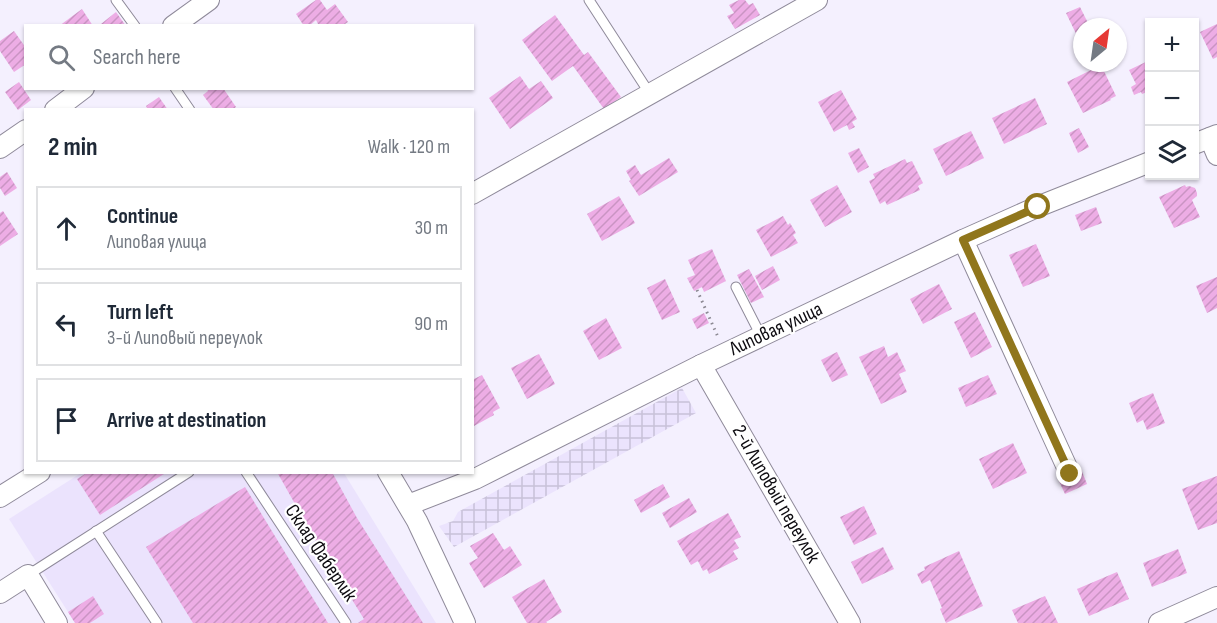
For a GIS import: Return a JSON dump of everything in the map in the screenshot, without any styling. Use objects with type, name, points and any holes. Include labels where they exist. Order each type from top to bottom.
[{"type":"street","points":[[175,24],[209,0]]},
{"type":"street","points":[[474,193],[817,0]]},
{"type":"street","points":[[58,108],[81,90]]},
{"type":"street","points":[[0,148],[24,131]]},
{"type":"street","name":"Липовая улица","points":[[408,506],[475,479],[725,353],[963,240],[1145,164]]},
{"type":"street","points":[[963,240],[1070,474]]},
{"type":"street","name":"2-й Липовый переулок","points":[[701,365],[850,623]]},
{"type":"street","points":[[0,497],[37,474]]},
{"type":"street","points":[[389,474],[417,521],[465,623]]},
{"type":"street","points":[[2,585],[28,575],[57,623]]},
{"type":"street","points":[[1159,623],[1217,597]]},
{"type":"lane","points":[[116,0],[134,24]]},
{"type":"lane","points":[[589,0],[650,94]]},
{"type":"lane","points":[[176,90],[189,108]]},
{"type":"lane","points":[[736,287],[761,336]]},
{"type":"lane","points":[[28,575],[186,474]]},
{"type":"lane","name":"Склад Фаберлик","points":[[247,474],[346,623]]},
{"type":"lane","points":[[96,531],[157,623]]},
{"type":"path","points":[[697,290],[725,353]]},
{"type":"shaded area","points":[[682,388],[696,413],[454,547],[439,526],[453,521],[458,512]]},
{"type":"shaded area","points":[[79,474],[345,474],[436,623],[75,623],[9,519]]},
{"type":"building","points":[[316,0],[320,0],[327,10],[335,4],[348,22],[318,24],[316,20],[311,24],[303,24],[296,14]]},
{"type":"building","points":[[745,0],[749,5],[753,3],[760,15],[735,29],[727,16],[734,13],[729,5]]},
{"type":"building","points":[[1080,7],[1086,18],[1073,18],[1073,27],[1066,13]]},
{"type":"building","points":[[82,9],[92,24],[62,24]]},
{"type":"building","points":[[116,12],[125,24],[101,24]]},
{"type":"building","points":[[555,15],[584,55],[588,52],[621,97],[604,109],[573,66],[552,81],[522,40]]},
{"type":"building","points":[[1217,24],[1217,57],[1213,59],[1200,32]]},
{"type":"building","points":[[14,31],[24,45],[24,65],[14,72],[0,51],[0,41]]},
{"type":"building","points":[[1145,62],[1145,93],[1134,95],[1131,87],[1136,84],[1129,70]]},
{"type":"building","points":[[1087,72],[1104,72],[1116,96],[1083,113],[1067,82]]},
{"type":"building","points":[[520,76],[529,89],[541,81],[553,98],[510,129],[489,98]]},
{"type":"building","points":[[19,82],[31,100],[18,110],[5,92]]},
{"type":"building","points":[[224,90],[236,107],[213,108],[203,95],[208,91]]},
{"type":"building","points":[[841,90],[857,119],[852,122],[855,127],[849,130],[847,125],[834,132],[818,102]]},
{"type":"building","points":[[159,97],[167,108],[147,108],[146,106]]},
{"type":"building","points":[[1035,98],[1047,124],[1004,144],[992,118]]},
{"type":"building","points":[[1079,128],[1089,147],[1078,153],[1069,133]]},
{"type":"building","points":[[971,131],[984,158],[946,176],[933,149]]},
{"type":"building","points":[[859,148],[869,167],[858,173],[848,153]]},
{"type":"building","points":[[669,158],[678,172],[639,196],[629,181],[631,180],[626,171],[635,165],[641,175]]},
{"type":"building","points":[[905,159],[907,163],[912,161],[923,183],[918,186],[920,190],[887,205],[885,201],[880,204],[869,181],[875,178],[873,174]]},
{"type":"building","points":[[7,172],[17,188],[5,196],[0,188],[0,177]]},
{"type":"building","points":[[837,185],[852,212],[825,227],[810,200]]},
{"type":"building","points":[[1185,185],[1195,188],[1197,196],[1192,200],[1200,217],[1174,228],[1159,197]]},
{"type":"building","points":[[619,196],[635,223],[602,241],[587,214]]},
{"type":"building","points":[[1096,207],[1102,223],[1081,231],[1075,215]]},
{"type":"building","points":[[3,211],[18,234],[0,246],[0,213]]},
{"type":"building","points":[[783,216],[796,233],[793,235],[798,243],[771,257],[756,230]]},
{"type":"building","points":[[1036,244],[1050,276],[1023,287],[1009,255]]},
{"type":"building","points":[[712,249],[726,281],[704,292],[702,287],[694,291],[687,278],[695,275],[688,260]]},
{"type":"building","points":[[773,266],[780,280],[762,290],[755,276]]},
{"type":"building","points":[[749,269],[764,297],[751,303],[737,275]]},
{"type":"building","points":[[1217,277],[1217,308],[1207,313],[1196,286]]},
{"type":"building","points":[[665,279],[680,312],[662,320],[647,288]]},
{"type":"building","points":[[939,284],[952,309],[923,324],[910,299]]},
{"type":"building","points":[[975,312],[992,347],[971,358],[954,322]]},
{"type":"building","points":[[704,313],[709,323],[697,329],[692,319]]},
{"type":"building","points":[[606,318],[622,348],[599,360],[583,331]]},
{"type":"building","points":[[884,346],[888,357],[897,352],[906,371],[899,374],[907,392],[881,404],[859,357]]},
{"type":"building","points":[[837,352],[848,375],[832,382],[821,360]]},
{"type":"building","points":[[539,354],[555,384],[527,399],[511,368]]},
{"type":"building","points":[[482,375],[500,408],[493,412],[494,415],[474,426],[474,379]]},
{"type":"building","points":[[988,375],[997,394],[966,407],[958,388]]},
{"type":"building","points":[[1153,393],[1165,423],[1147,430],[1143,420],[1137,423],[1129,403]]},
{"type":"building","points":[[1013,443],[1027,473],[993,489],[979,459]]},
{"type":"building","points":[[1081,469],[1087,484],[1065,494],[1058,479]]},
{"type":"building","points":[[85,474],[164,474],[100,515],[77,479]]},
{"type":"building","points":[[278,474],[333,474],[357,518],[423,623],[358,623],[364,619]]},
{"type":"building","points":[[1217,476],[1217,523],[1198,530],[1182,489]]},
{"type":"building","points":[[663,484],[670,497],[641,513],[634,500]]},
{"type":"building","points":[[245,487],[328,623],[193,623],[146,547]]},
{"type":"building","points":[[689,498],[697,512],[670,528],[662,513]]},
{"type":"building","points":[[864,506],[877,534],[854,545],[840,517]]},
{"type":"building","points":[[728,513],[741,537],[734,540],[739,548],[733,551],[738,559],[709,574],[707,569],[703,571],[698,561],[691,565],[677,541]]},
{"type":"building","points":[[493,533],[504,550],[510,546],[522,565],[484,588],[469,563],[478,558],[470,546]]},
{"type":"building","points":[[883,547],[894,569],[862,584],[851,562]]},
{"type":"building","points":[[1178,549],[1187,573],[1152,587],[1143,563]]},
{"type":"building","points":[[959,551],[983,606],[946,623],[930,580],[922,584],[917,574],[925,570],[924,567]]},
{"type":"building","points":[[1117,572],[1129,599],[1089,616],[1077,589]]},
{"type":"building","points":[[544,579],[562,612],[547,623],[527,623],[512,597]]},
{"type":"building","points":[[93,596],[104,614],[90,623],[75,623],[68,612]]},
{"type":"building","points":[[1045,596],[1058,623],[1018,623],[1012,610]]},
{"type":"route","points":[[1038,207],[963,240],[1070,474]]}]
